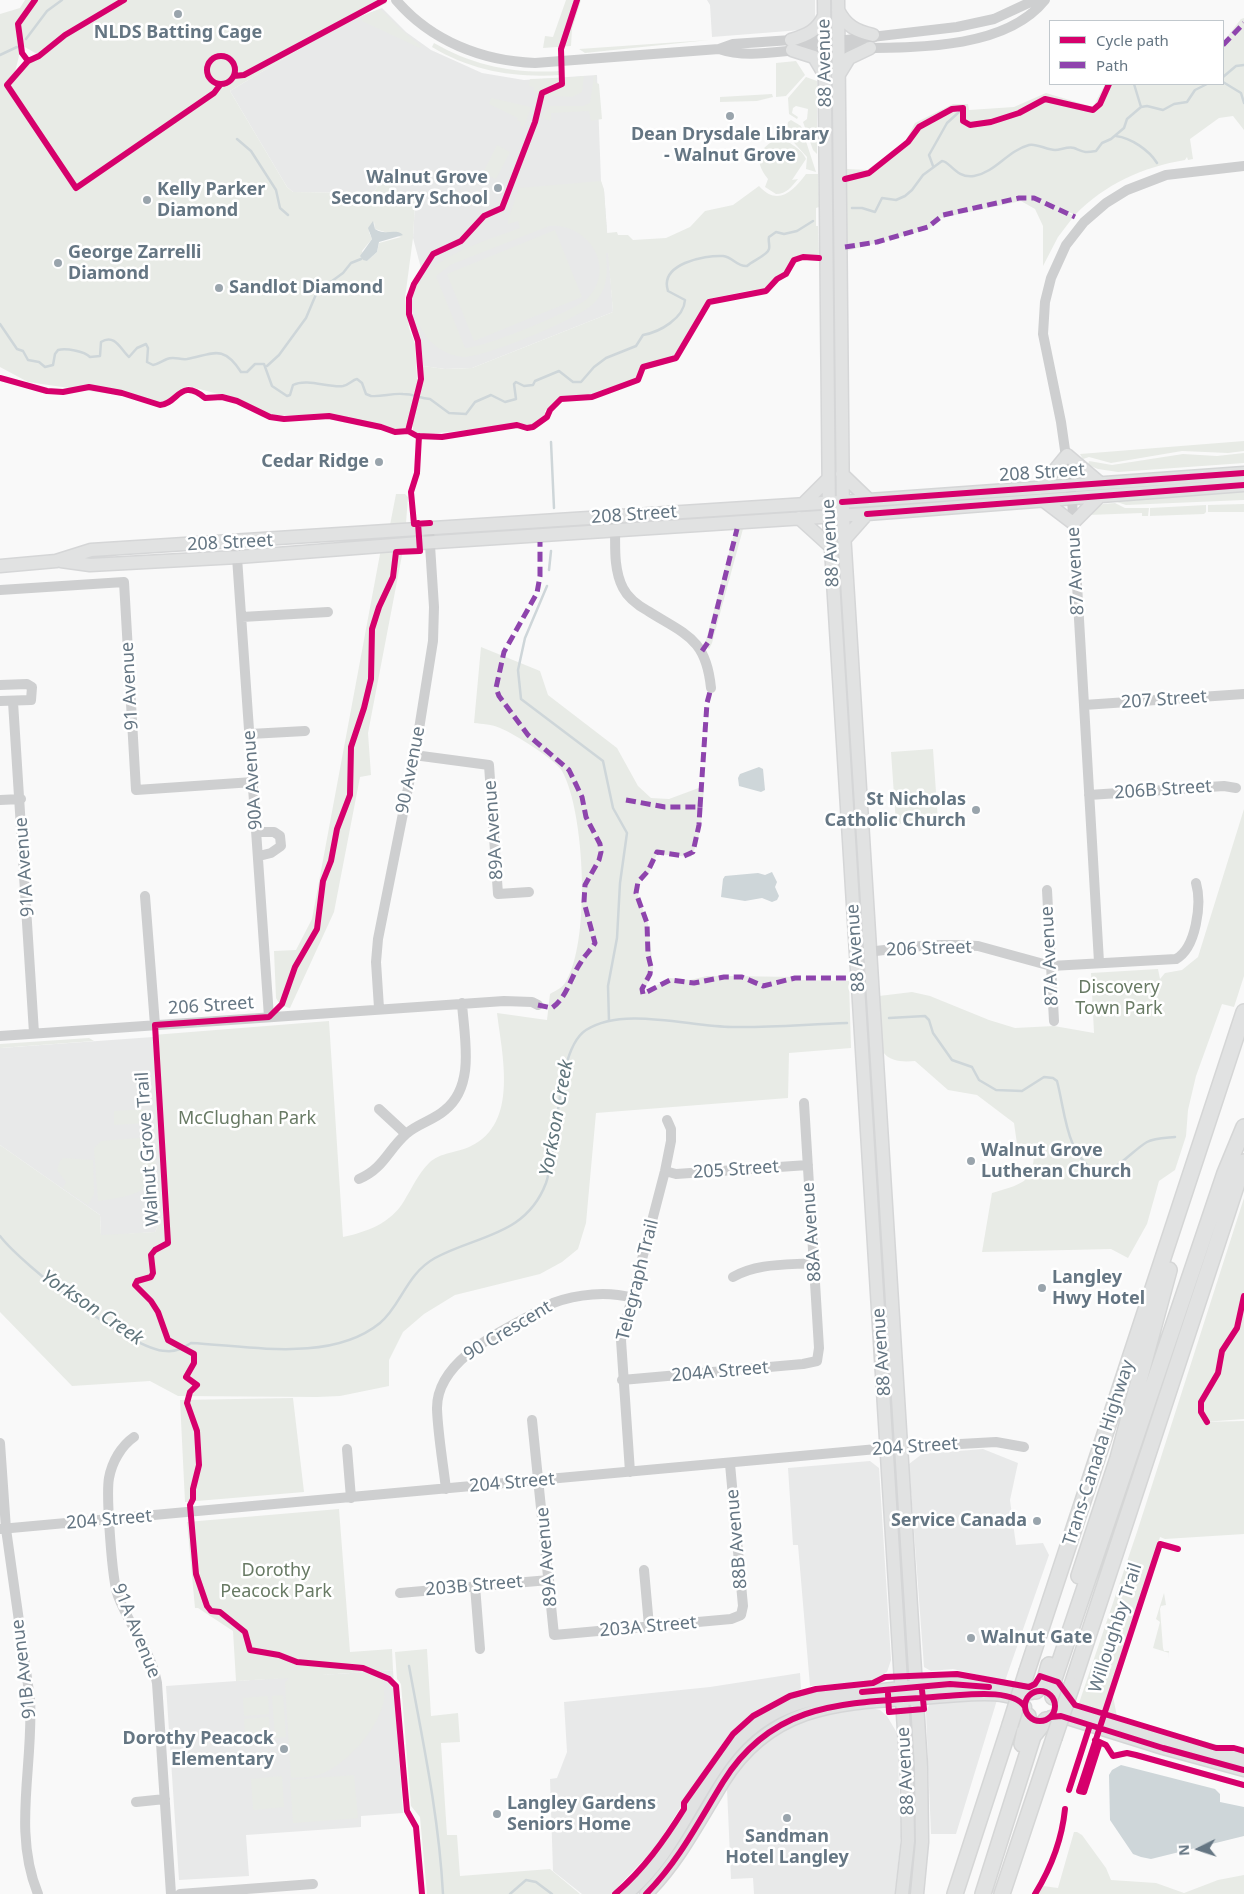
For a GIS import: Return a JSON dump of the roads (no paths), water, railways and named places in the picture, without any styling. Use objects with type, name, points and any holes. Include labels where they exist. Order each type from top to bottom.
[{"type":"highway","name":"Trans-Canada Highway","points":[[955,1894],[1244,1012]]},
{"type":"highway","points":[[1034,1692],[1044,1682],[1118,1458],[1208,1124]]},
{"type":"highway","points":[[1054,1698],[1054,1679],[1225,1173],[1244,1127]]},
{"type":"highway","points":[[1003,1894],[1244,1162]]},
{"type":"highway","points":[[973,1894],[1024,1736],[1026,1711]]},
{"type":"highway","points":[[983,1894],[1033,1736],[1049,1719]]},
{"type":"main road","name":"88 Avenue","points":[[824,0],[829,516],[868,1133],[916,1693],[923,1804],[922,1842],[917,1894]]},
{"type":"main road","name":"88 Avenue","points":[[838,5],[842,502],[881,1132],[902,1694],[908,1804],[908,1841],[902,1894]]},
{"type":"main road","points":[[838,5],[844,21],[851,27],[873,35]]},
{"type":"main road","points":[[824,16],[820,25],[813,32],[792,45],[814,58],[825,77]]},
{"type":"main road","points":[[838,76],[849,58],[870,48]]},
{"type":"main road","points":[[1040,488],[1067,455],[1100,483]]},
{"type":"main road","name":"208 Street","points":[[0,566],[56,561],[90,565],[238,557],[615,517],[1244,473]]},
{"type":"main road","points":[[842,474],[869,500]]},
{"type":"main road","points":[[803,504],[828,479]]},
{"type":"main road","name":"208 Street","points":[[56,561],[91,550],[236,543],[616,531],[843,516],[1244,485]]},
{"type":"main road","points":[[1044,501],[1073,523],[1099,497]]},
{"type":"main road","points":[[844,540],[867,514]]},
{"type":"main road","points":[[799,518],[831,547]]},
{"type":"main road","points":[[848,827],[856,832],[861,885],[867,897]]},
{"type":"main road","points":[[868,1133],[881,1132]]},
{"type":"main road","points":[[916,1693],[959,1684],[1034,1692],[1045,1691],[1065,1711],[1244,1760]]},
{"type":"main road","points":[[1026,1711],[1025,1701],[1034,1692]]},
{"type":"main road","points":[[626,1894],[648,1874],[671,1844],[726,1754],[762,1720],[785,1707],[811,1698],[916,1693],[1013,1697],[1021,1701],[1026,1711],[1036,1721],[1062,1716],[1163,1748],[1244,1770]]},
{"type":"main road","points":[[646,1894],[680,1854],[724,1780],[742,1756],[770,1732],[793,1718],[828,1706],[902,1694]]},
{"type":"main road","points":[[1049,1719],[1056,1708],[1054,1698]]},
{"type":"street","points":[[396,0],[425,28],[452,44],[483,56],[506,62],[562,62],[719,49],[735,54],[792,45],[838,44],[870,48],[960,42],[982,37],[1017,23],[1035,13],[1045,0]]},
{"type":"street","points":[[838,44],[873,35],[978,24],[994,19],[1034,0]]},
{"type":"street","name":"87 Avenue","points":[[1099,962],[1071,486],[1067,455],[1043,334],[1045,302],[1051,278],[1066,245],[1084,222],[1106,203],[1127,190],[1166,174],[1244,166]]},
{"type":"street","points":[[615,517],[617,571],[623,589],[638,605],[694,640],[706,656],[711,688]]},
{"type":"street","name":"90 Avenue","points":[[379,1008],[377,948],[414,755],[434,628],[430,536]]},
{"type":"street","name":"90A Avenue","points":[[236,543],[270,1017]]},
{"type":"street","name":"91 Avenue","points":[[0,590],[124,582],[136,790],[253,782]]},
{"type":"street","points":[[242,617],[328,612]]},
{"type":"street","points":[[0,685],[27,684],[32,688],[31,700],[0,701]]},
{"type":"street","name":"207 Street","points":[[1084,706],[1244,694]]},
{"type":"street","name":"91A Avenue","points":[[13,702],[21,799],[34,1033]]},
{"type":"street","points":[[250,734],[305,731]]},
{"type":"street","name":"89A Avenue","points":[[414,755],[489,765],[498,894],[529,892]]},
{"type":"street","name":"206B Street","points":[[1089,795],[1224,786],[1236,788]]},
{"type":"street","points":[[0,800],[21,799]]},
{"type":"street","points":[[258,832],[274,832],[280,836],[281,846],[271,853],[259,856]]},
{"type":"street","name":"206 Street","points":[[856,953],[931,945],[978,946],[1051,966],[1176,959],[1184,954],[1189,947],[1199,906],[1200,895],[1196,884]]},
{"type":"street","name":"87A Avenue","points":[[1047,890],[1054,1021]]},
{"type":"street","points":[[145,896],[155,1025]]},
{"type":"street","name":"206 Street","points":[[0,1036],[511,1000],[538,1004]]},
{"type":"street","points":[[359,1179],[374,1173],[406,1134],[446,1110],[461,1090],[466,1064],[462,1003]]},
{"type":"street","name":"88A Avenue","points":[[804,1103],[819,1356],[817,1360]]},
{"type":"street","points":[[379,1109],[406,1134]]},
{"type":"street","name":"Telegraph Trail","points":[[630,1472],[622,1380],[621,1340],[665,1171],[671,1141],[671,1129],[668,1120]]},
{"type":"street","name":"205 Street","points":[[665,1171],[674,1174],[808,1165]]},
{"type":"street","points":[[733,1277],[746,1270],[757,1268],[814,1263]]},
{"type":"street","name":"90 Crescent","points":[[446,1489],[437,1407],[443,1381],[454,1364],[467,1353],[553,1303],[565,1298],[613,1295],[632,1298]]},
{"type":"street","name":"204A Street","points":[[622,1380],[803,1364],[817,1360]]},
{"type":"street","name":"89A Avenue","points":[[532,1420],[554,1635]]},
{"type":"street","name":"91A Avenue","points":[[134,1437],[125,1443],[110,1476],[110,1519],[118,1596],[154,1667],[171,1894]]},
{"type":"street","name":"204 Street","points":[[3,1529],[730,1464],[894,1447],[996,1442],[1024,1447]]},
{"type":"street","name":"91B Avenue","points":[[0,1443],[3,1529],[30,1699],[31,1729],[24,1818],[28,1865],[38,1894]]},
{"type":"street","points":[[347,1449],[351,1498]]},
{"type":"street","name":"88B Avenue","points":[[730,1464],[743,1606],[740,1615]]},
{"type":"street","points":[[644,1570],[649,1626]]},
{"type":"street","name":"203B Street","points":[[400,1593],[549,1580]]},
{"type":"street","points":[[475,1586],[480,1649]]},
{"type":"street","name":"203A Street","points":[[554,1635],[731,1619],[740,1615]]},
{"type":"street","points":[[136,1802],[165,1799]]},
{"type":"street","points":[[180,1894],[313,1884]]},
{"type":"waterway","points":[[26,39],[47,11],[62,0]]},
{"type":"waterway","points":[[0,55],[17,47]]},
{"type":"waterway","points":[[1224,76],[1236,66],[1244,65]]},
{"type":"waterway","points":[[1224,83],[1241,93],[1244,103]]},
{"type":"waterway","points":[[1134,85],[1141,107]]},
{"type":"waterway","points":[[852,208],[862,208],[875,212],[882,198],[896,200],[905,196],[923,175],[942,161],[958,173],[974,176],[982,174],[1014,152],[1029,145],[1055,150],[1072,148],[1084,152],[1096,151],[1102,143],[1111,139],[1124,128],[1127,119],[1141,107],[1147,106],[1163,110],[1174,104],[1187,102],[1195,90],[1205,85]]},
{"type":"waterway","points":[[933,166],[929,155],[947,123],[959,112]]},
{"type":"waterway","points":[[1116,136],[1128,139],[1139,145],[1157,163]]},
{"type":"waterway","points":[[237,139],[251,151],[276,190],[280,208],[288,215]]},
{"type":"waterway","points":[[0,324],[17,349],[23,351],[28,360],[39,362],[45,367],[53,365],[55,354],[58,350],[75,350],[90,357],[100,356],[101,342],[110,340],[114,341],[129,357],[137,348],[146,344],[148,348],[147,362],[153,365],[170,358],[187,359],[217,353],[229,357],[241,372],[247,372],[255,364],[264,364],[272,386],[287,396],[290,395],[293,385],[299,383],[343,386],[357,379],[362,383],[366,394],[371,396],[410,395],[430,399],[449,413],[466,414],[475,402],[491,395],[505,402],[516,399],[514,384],[516,382],[524,386],[533,385],[535,381],[559,371],[573,382],[581,382],[594,367],[606,358],[636,346],[643,335],[657,331],[676,318],[684,307],[685,300],[668,291],[667,282],[670,274],[676,268],[685,263],[715,256],[730,258],[740,265],[747,266],[768,251],[769,237],[776,232],[784,234],[797,231],[813,221]]},
{"type":"waterway","points":[[267,366],[279,355],[306,318],[317,292],[343,273],[351,263],[361,259]]},
{"type":"waterway","points":[[551,442],[554,508]]},
{"type":"waterway","points":[[549,570],[551,551]]},
{"type":"waterway","points":[[547,586],[525,638],[518,670],[521,699],[603,761],[613,808],[627,833],[620,883],[617,938],[608,986],[609,1021]]},
{"type":"waterway","name":"Yorkson Creek","points":[[889,1018],[925,1016],[929,1020],[933,1033],[952,1060],[972,1067],[979,1080],[996,1090],[1022,1091],[1044,1077],[1053,1078],[1057,1081],[1068,1132],[1073,1144],[1087,1165],[1098,1174],[1110,1171],[1147,1142],[1175,1137]]},
{"type":"waterway","name":"Yorkson Creek","points":[[0,1236],[30,1266],[78,1304],[129,1337],[150,1347],[173,1351],[191,1343],[264,1349],[289,1349],[314,1348],[338,1343],[360,1335],[380,1323],[393,1308],[410,1281],[425,1265],[435,1258],[499,1232],[526,1214],[537,1200],[546,1183],[568,1057],[576,1041],[586,1030],[601,1023],[619,1019],[658,1020],[732,1027],[847,1023]]},
{"type":"waterway","points":[[409,1666],[434,1808],[443,1894]]},
{"type":"waterway","points":[[510,1894],[526,1880],[536,1882],[552,1894]]},
{"type":"place","name":"NLDS Batting Cage","points":[[178,14]]},
{"type":"place","name":"Dean Drysdale Library - Walnut Grove","points":[[730,116]]},
{"type":"place","name":"Walnut Grove Secondary School","points":[[498,188]]},
{"type":"place","name":"Kelly Parker Diamond","points":[[147,200]]},
{"type":"place","name":"George Zarrelli Diamond","points":[[58,263]]},
{"type":"place","name":"Sandlot Diamond","points":[[219,288]]},
{"type":"place","name":"Cedar Ridge","points":[[379,462]]},
{"type":"place","name":"St Nicholas Catholic Church","points":[[976,810]]},
{"type":"place","name":"Walnut Grove Lutheran Church","points":[[971,1161]]},
{"type":"place","name":"Langley Hwy Hotel","points":[[1042,1288]]},
{"type":"place","name":"Service Canada","points":[[1037,1521]]},
{"type":"place","name":"Walnut Gate","points":[[971,1638]]},
{"type":"place","name":"Dorothy Peacock Elementary","points":[[284,1749]]},
{"type":"place","name":"Langley Gardens Seniors Home","points":[[497,1814]]},
{"type":"place","name":"Sandman Hotel Langley","points":[[787,1818]]},
{"type":"park label","name":"Discovery Town Park","points":[[1119,998]]},
{"type":"park label","name":"McClughan Park","points":[[247,1119]]},
{"type":"park label","name":"Dorothy Peacock Park","points":[[276,1581]]}]
